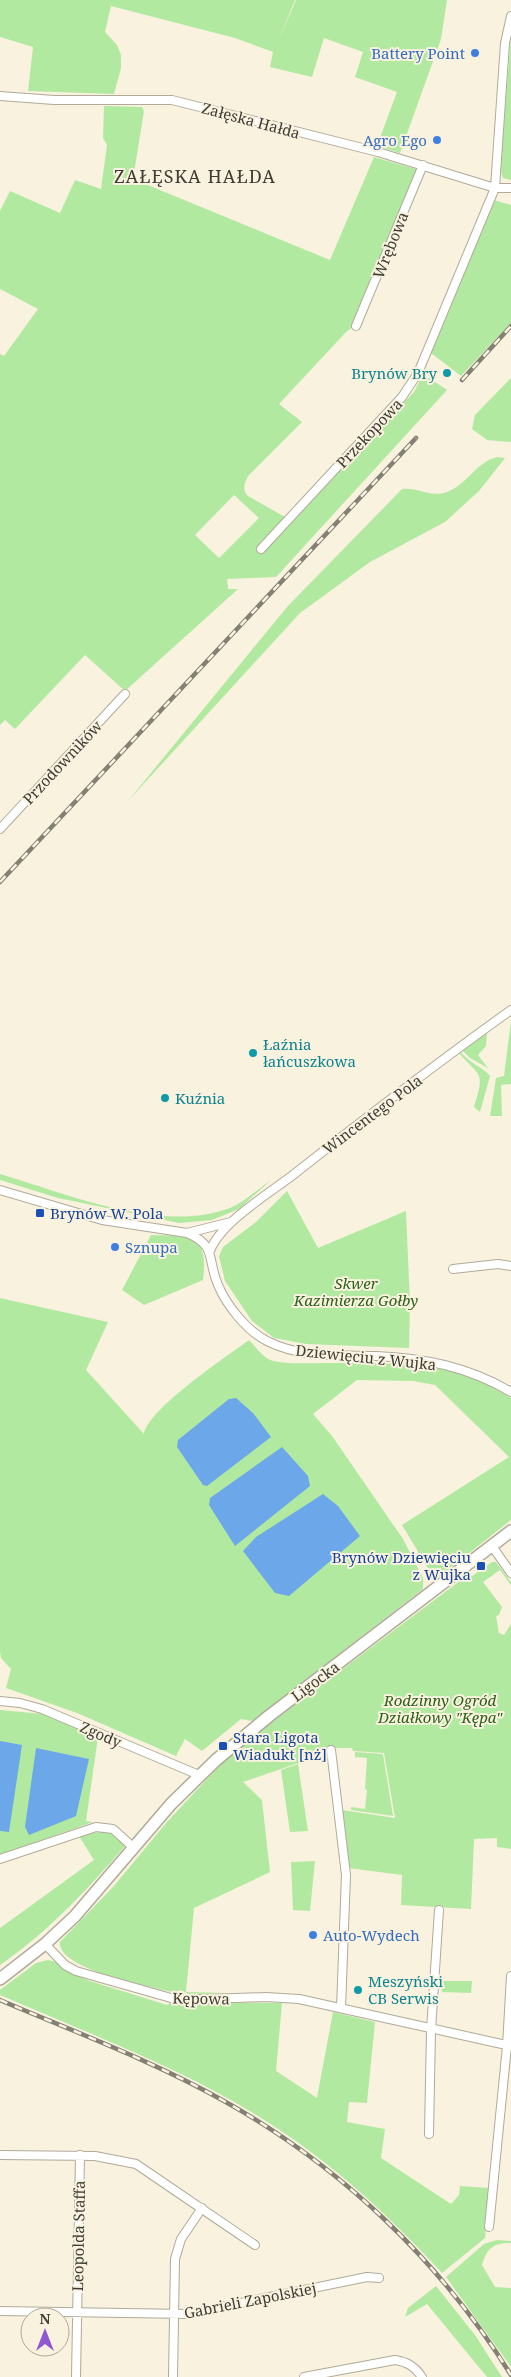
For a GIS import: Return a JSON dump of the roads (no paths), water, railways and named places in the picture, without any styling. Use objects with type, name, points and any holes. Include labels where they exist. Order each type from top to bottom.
[{"type":"street","name":"Przekopowa","points":[[261,549],[402,397],[415,380],[495,188],[504,44],[511,16]]},
{"type":"street","name":"Załęska Hałda","points":[[0,96],[69,100],[172,100],[423,165],[495,188]]},
{"type":"street","name":"Wrębowa","points":[[356,326],[423,165]]},
{"type":"street","points":[[495,188],[511,188]]},
{"type":"street","name":"Przodowników","points":[[0,829],[125,694]]},
{"type":"street","name":"Wincentego Pola","points":[[210,1251],[214,1239],[235,1220],[356,1125],[511,1010]]},
{"type":"street","name":"Wincentego Pola","points":[[0,1190],[102,1220],[187,1233],[235,1220]]},
{"type":"street","points":[[187,1233],[199,1238],[210,1251]]},
{"type":"street","name":"Dziewięciu z Wujka","points":[[210,1251],[215,1278],[221,1291],[246,1324],[269,1342],[285,1348],[310,1353],[397,1358],[437,1363],[471,1372],[511,1392]]},
{"type":"street","points":[[453,1269],[498,1264],[511,1266]]},
{"type":"street","name":"Ligocka","points":[[0,1979],[44,1944],[87,1903],[199,1775],[254,1728],[511,1531]]},
{"type":"street","points":[[492,1546],[511,1573]]},
{"type":"street","name":"Zgody","points":[[0,1701],[20,1703],[42,1709],[199,1775]]},
{"type":"street","points":[[331,1750],[346,1875],[341,2008]]},
{"type":"street","points":[[0,1859],[96,1826],[113,1829],[134,1848]]},
{"type":"street","points":[[429,2134],[431,2030],[439,1910]]},
{"type":"street","name":"Kępowa","points":[[44,1944],[65,1964],[76,1971],[178,2000],[299,1999],[509,2046]]},
{"type":"street","points":[[489,2227],[509,2046],[511,1976]]},
{"type":"street","points":[[0,2155],[80,2155],[109,2158],[136,2164],[255,2245]]},
{"type":"street","name":"Leopolda Staffa","points":[[76,2377],[80,2155]]},
{"type":"street","points":[[173,2377],[177,2249],[181,2239],[202,2208]]},
{"type":"street","name":"Gabrieli Zapolskiej","points":[[0,2311],[175,2315],[367,2277],[379,2278]]},
{"type":"street","points":[[304,2377],[395,2360],[407,2362],[422,2377]]},
{"type":"water","points":[[236,1398],[253,1413],[271,1437],[207,1486],[203,1485],[177,1447],[178,1440],[229,1399]]},
{"type":"water","points":[[282,1447],[308,1476],[310,1486],[235,1546],[209,1505],[210,1498]]},
{"type":"water","points":[[323,1494],[338,1506],[360,1536],[289,1596],[275,1593],[243,1551],[256,1537]]},
{"type":"water","points":[[0,1741],[22,1745],[9,1832],[0,1831]]},
{"type":"water","points":[[36,1748],[89,1759],[76,1816],[29,1835],[25,1827]]},
{"type":"railway","points":[[462,380],[511,326]]},
{"type":"railway","points":[[0,882],[416,438]]},
{"type":"railway","points":[[0,2000],[114,2047],[197,2086],[267,2127],[309,2156],[385,2220],[420,2256],[453,2293],[511,2375]]},
{"type":"place","name":"Battery Point","points":[[475,53]]},
{"type":"place","name":"Agro Ego","points":[[437,140]]},
{"type":"place","name":"Brynów Bry","points":[[447,373]]},
{"type":"place","name":"Łaźnia łańcuszkowa","points":[[253,1053]]},
{"type":"place","name":"Kuźnia","points":[[165,1098]]},
{"type":"place","name":"Brynów W. Pola","points":[[40,1213]]},
{"type":"place","name":"Sznupa","points":[[115,1247]]},
{"type":"place","name":"Brynów Dziewięciu z Wujka","points":[[481,1566]]},
{"type":"place","name":"Stara Ligota Wiadukt [nż]","points":[[223,1746]]},
{"type":"place","name":"Auto-Wydech","points":[[313,1935]]},
{"type":"place","name":"Meszyński CB Serwis","points":[[358,1990]]},
{"type":"district","name":"ZAŁĘSKA HAŁDA","points":[[195,176]]},
{"type":"park label","name":"Skwer Kazimierza Gołby","points":[[356,1292]]},
{"type":"park label","name":"Rodzinny Ogród Działkowy \"Kępa\"","points":[[440,1708]]}]
